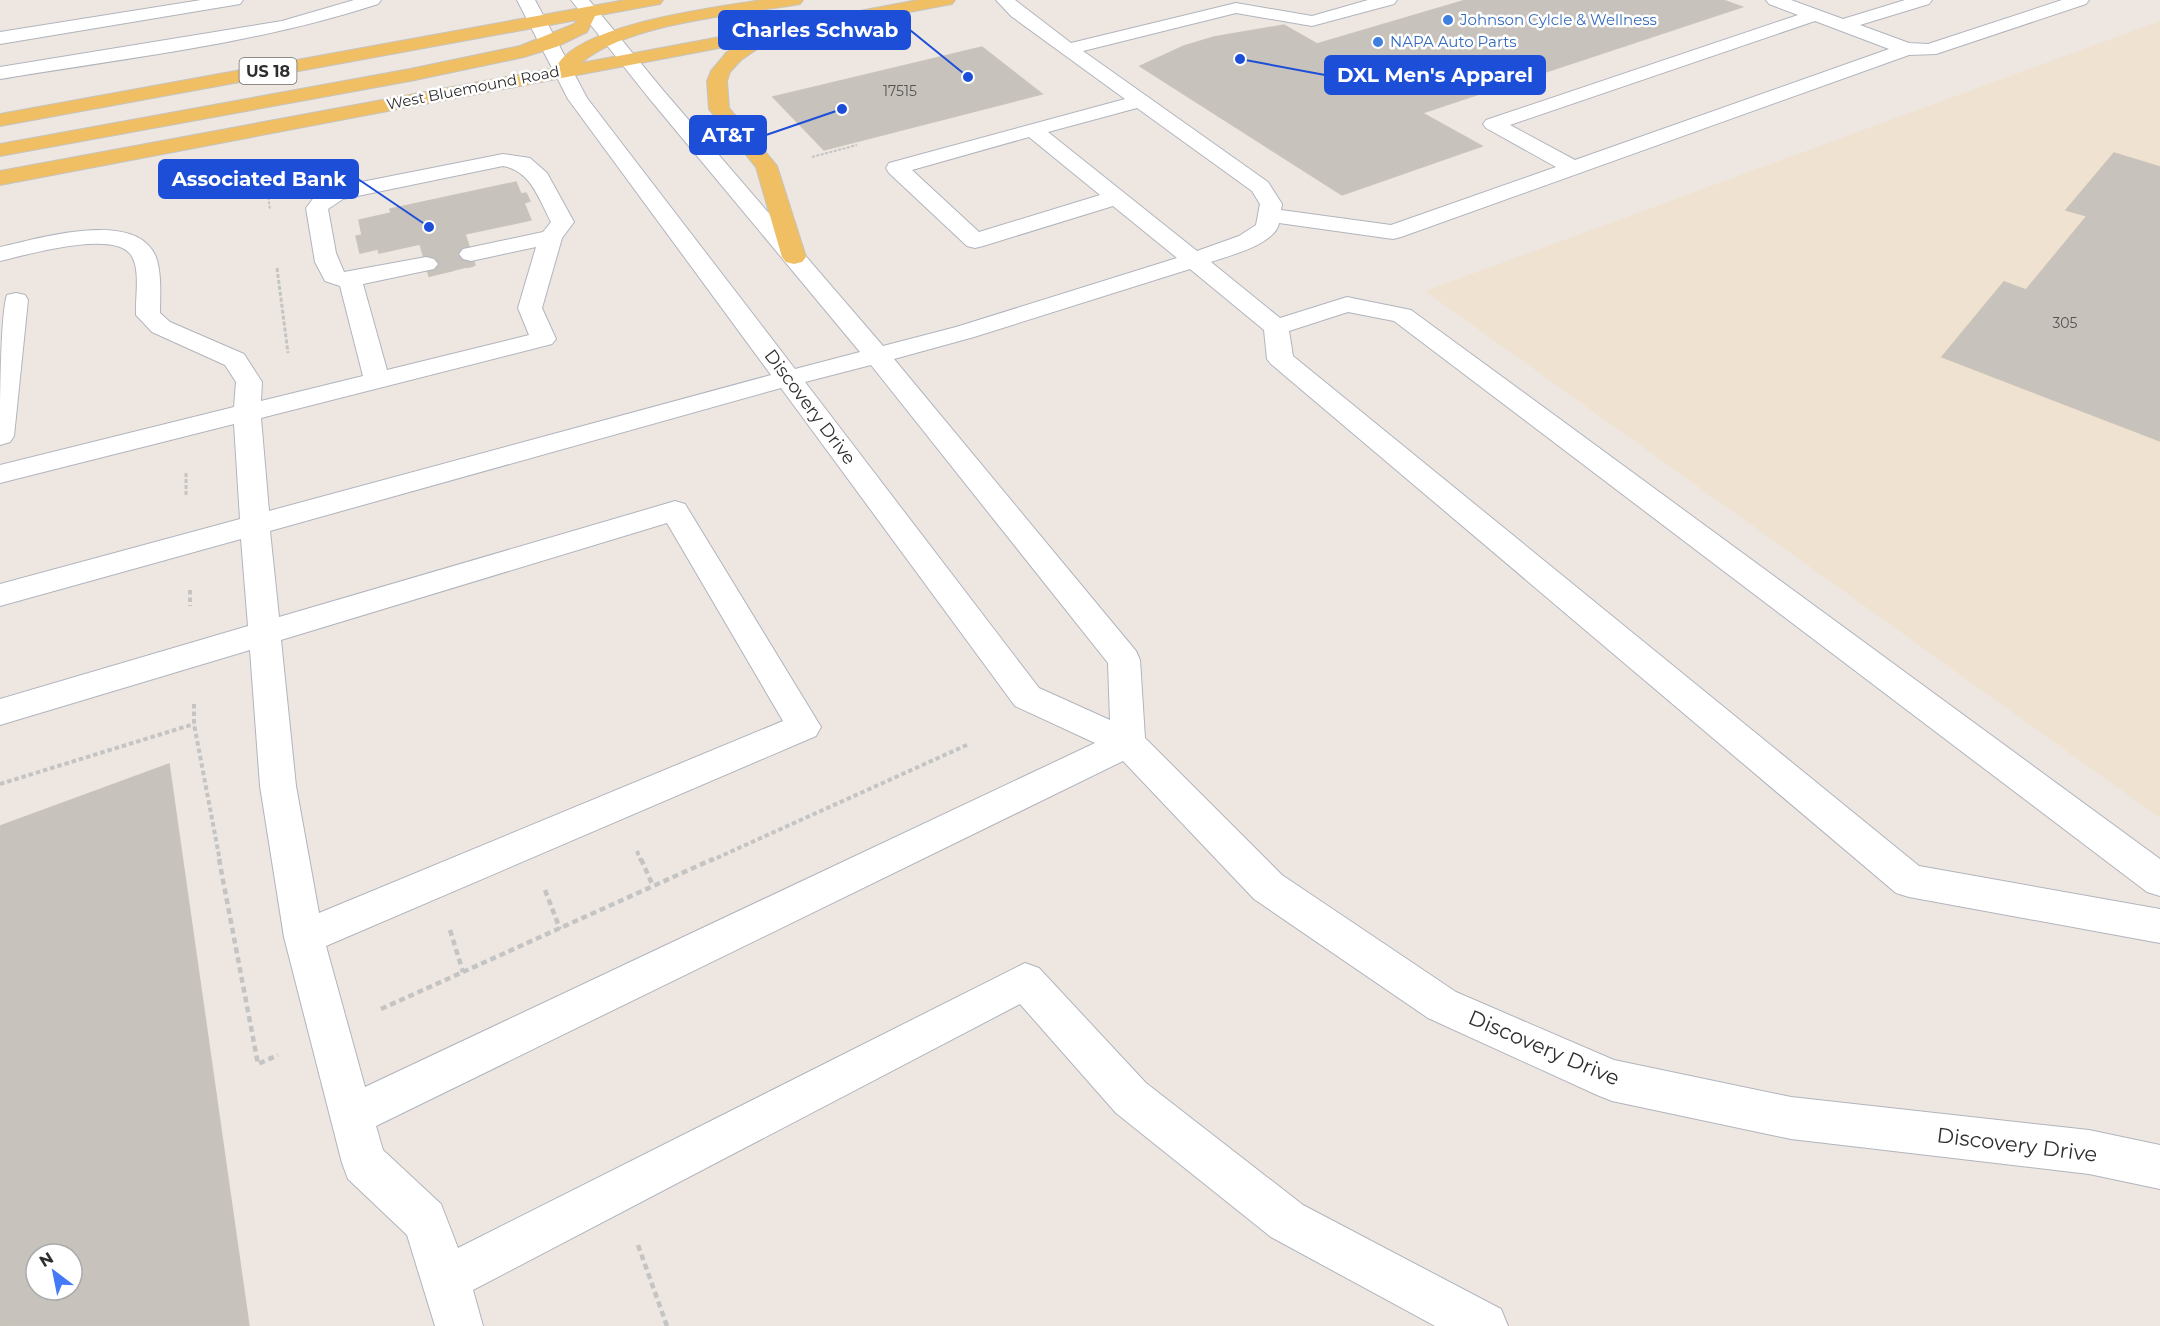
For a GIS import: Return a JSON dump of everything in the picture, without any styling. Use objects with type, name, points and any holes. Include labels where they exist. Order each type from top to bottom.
[{"type":"main road","name":"US 18","points":[[0,120],[537,21],[584,6],[654,0]]},
{"type":"main road","points":[[564,71],[574,57],[610,38],[652,26],[794,0]]},
{"type":"main road","name":"West Bluemound Road","points":[[0,178],[946,0]]},
{"type":"main road","points":[[0,150],[410,75],[515,53],[549,43],[581,28],[584,6]]},
{"type":"main road","points":[[779,31],[751,44],[734,56],[721,71],[717,81],[719,109],[766,166],[794,257]]},
{"type":"street","points":[[0,73],[233,34],[323,16],[372,0]]},
{"type":"street","name":"Discovery Drive","points":[[526,0],[578,99],[1027,697],[1128,742],[1268,887],[1442,1005],[1612,1080],[1791,1118],[2089,1152],[2160,1167]]},
{"type":"street","points":[[0,595],[965,332],[1192,261],[1247,241],[1267,228],[1271,204],[1260,188],[1017,12],[1005,0]]},
{"type":"street","points":[[1068,49],[1240,4],[1312,21],[1388,0]]},
{"type":"street","points":[[1775,0],[1906,49],[1929,51],[2080,0]]},
{"type":"street","points":[[1842,25],[1923,0]]},
{"type":"street","points":[[0,38],[225,1],[233,34]]},
{"type":"street","points":[[352,1115],[1128,742],[1124,660],[877,355],[584,6]]},
{"type":"street","points":[[1574,168],[1493,124],[1815,15]]},
{"type":"street","points":[[1270,216],[1393,232],[1906,49]]},
{"type":"street","points":[[1115,198],[975,241],[897,168],[1140,102]]},
{"type":"street","points":[[1033,130],[1276,327],[1280,359],[1909,881],[2160,926]]},
{"type":"street","points":[[0,474],[543,339],[530,308],[551,237],[563,222],[539,178],[522,163],[503,160],[336,194],[323,201],[317,208],[318,225],[331,273],[338,278],[350,279],[426,264]]},
{"type":"street","points":[[0,254],[94,236],[122,239],[139,249],[145,263],[148,315],[161,327],[235,360],[249,382],[248,412],[255,525],[278,786],[304,937],[364,1163],[425,1220],[446,1279],[459,1326]]},
{"type":"street","points":[[471,254],[551,237]]},
{"type":"street","points":[[350,279],[377,380]]},
{"type":"street","points":[[0,436],[2,392],[16,300]]},
{"type":"street","points":[[1276,327],[1347,304],[1402,315],[2160,880]]},
{"type":"street","points":[[0,712],[675,511],[804,727],[304,937]]},
{"type":"street","points":[[446,1279],[1024,981],[1131,1098],[1287,1221],[1484,1326]]},
{"type":"path","points":[[0,784],[194,724]]},
{"type":"path","points":[[618,1190],[667,1326]]},
{"type":"shaded area","points":[[2160,21],[2160,818],[1425,291]]},
{"type":"building","points":[[1466,0],[1723,0],[1742,7],[1422,113],[1482,146],[1342,195],[1140,66],[1184,46],[1214,37],[1284,25],[1317,44]]},
{"type":"building","points":[[982,47],[1042,94],[824,150],[773,97]]},
{"type":"building","points":[[2114,153],[2160,167],[2160,441],[1942,357],[2004,282],[2026,290],[2087,216],[2066,210]]},
{"type":"building","points":[[516,182],[521,194],[526,193],[530,201],[524,203],[531,220],[465,234],[475,265],[429,276],[420,244],[379,253],[378,249],[360,253],[356,236],[362,235],[359,220],[391,213],[390,209]]},
{"type":"building","points":[[169,764],[249,1326],[0,1326],[0,826]]},
{"type":"tunnel","points":[[426,264],[471,254]]},
{"type":"place","name":"Johnson Cylcle & Wellness","points":[[1448,20]]},
{"type":"place","name":"NAPA Auto Parts","points":[[1378,42]]},
{"type":"place","name":"DXL Men's Apparel","points":[[1240,59]]},
{"type":"place","name":"Charles Schwab","points":[[968,77]]},
{"type":"place","name":"AT&T","points":[[842,109]]},
{"type":"place","name":"Associated Bank","points":[[429,227]]}]
